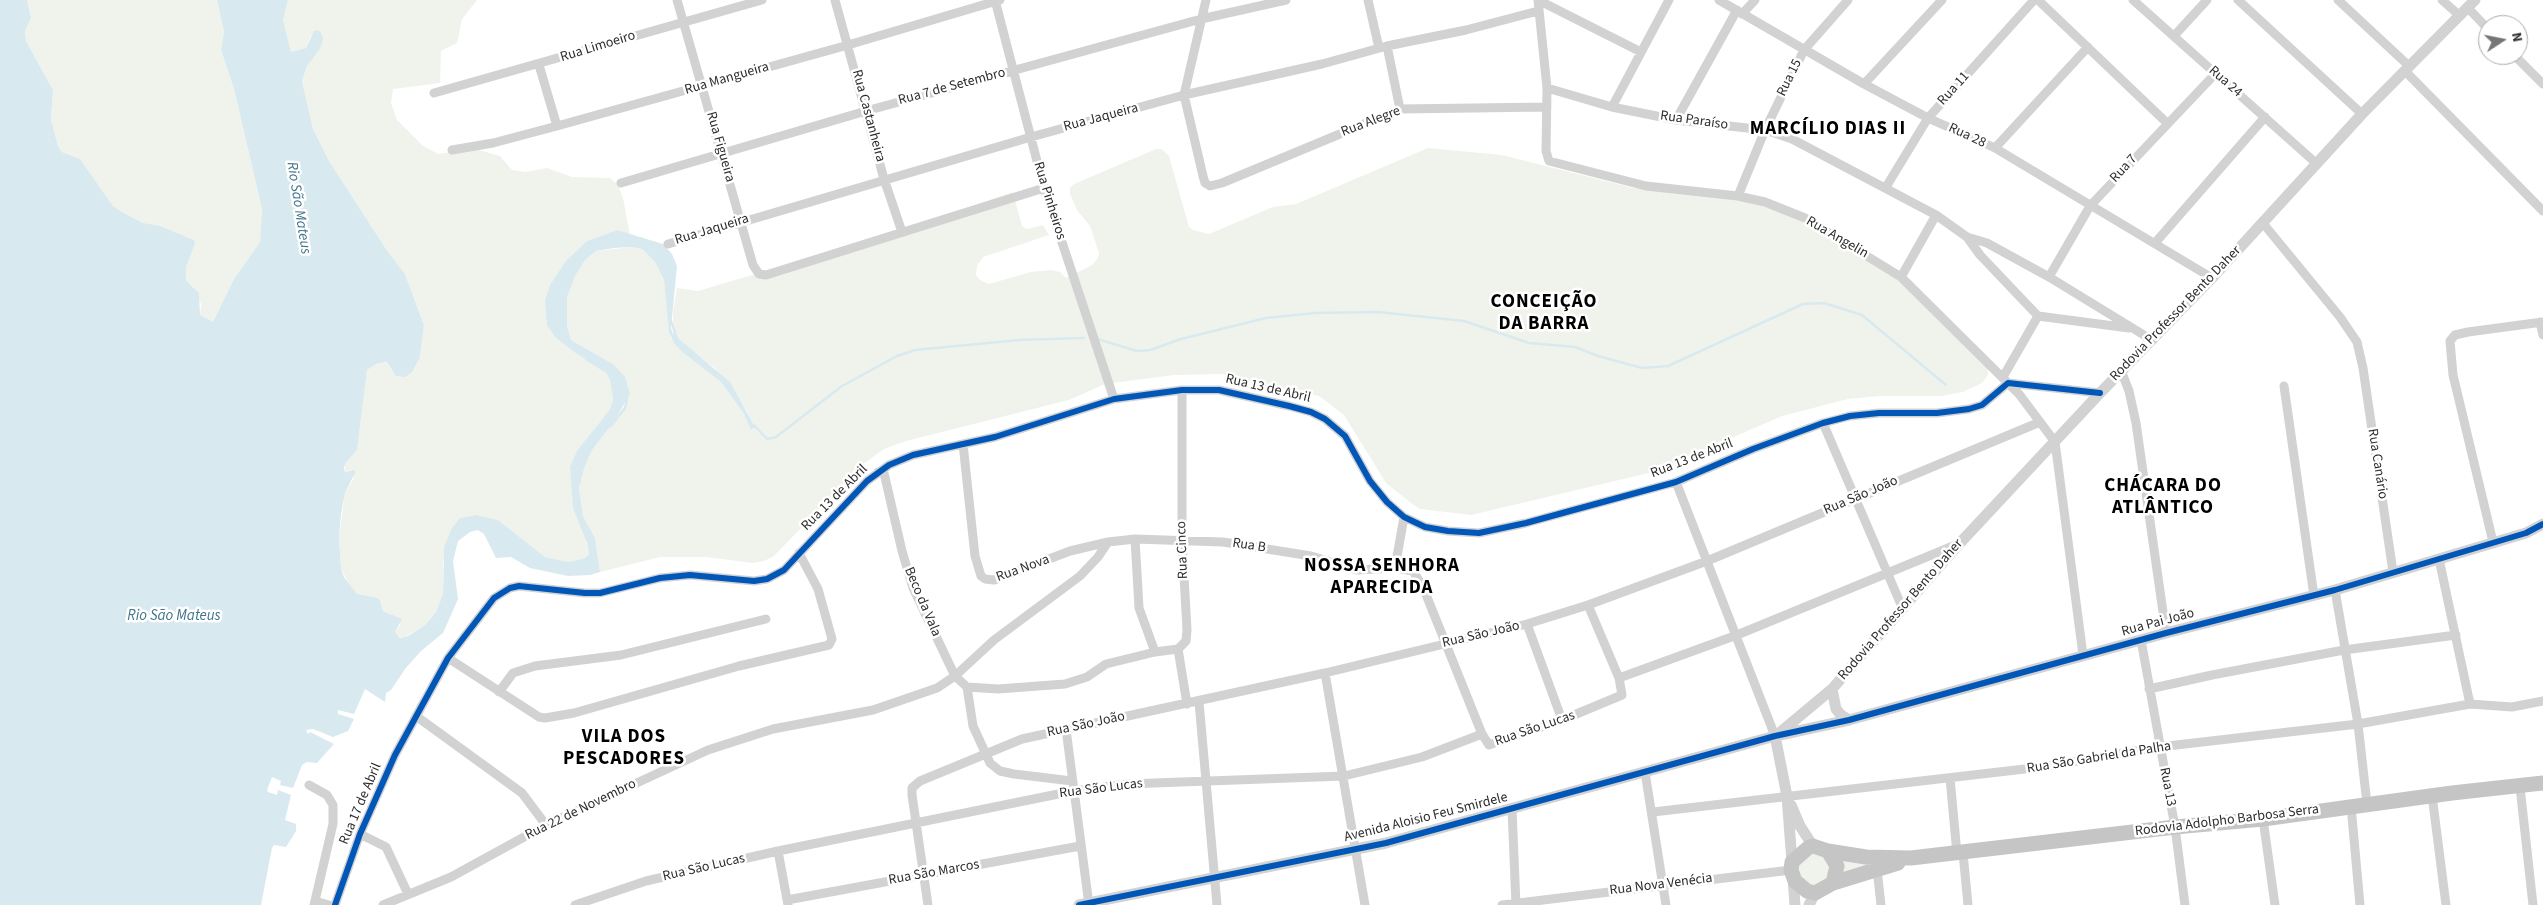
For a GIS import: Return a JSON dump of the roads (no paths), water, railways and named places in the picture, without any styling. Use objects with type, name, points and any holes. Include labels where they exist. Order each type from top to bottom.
[{"type":"main road","name":"Rodovia Adolpho Barbosa Serra","points":[[1821,848],[1866,857],[1911,858],[2174,827],[2263,819],[2432,795],[2520,787],[2543,783]]},
{"type":"main road","points":[[1792,870],[1802,852],[1821,848],[1837,866],[1833,883]]},
{"type":"main road","name":"Rodovia Adolpho Barbosa Serra","points":[[1792,870],[1802,888],[1812,899],[1833,883],[1911,858]]},
{"type":"street","name":"Rua Figueira","points":[[677,0],[753,265],[759,274],[766,275],[902,232]]},
{"type":"street","name":"Rua Limoeiro","points":[[434,93],[539,65],[762,0]]},
{"type":"street","name":"Rua Castanheira","points":[[835,0],[884,179],[902,232]]},
{"type":"street","name":"Rua Mangueira","points":[[452,150],[493,144],[848,45],[997,0]]},
{"type":"street","name":"Rua Pinheiros","points":[[997,0],[1012,71],[1044,188],[1114,400]]},
{"type":"street","points":[[1184,95],[1206,0]]},
{"type":"street","name":"Rua 7 de Setembro","points":[[621,183],[866,111],[1201,19],[1286,0]]},
{"type":"street","points":[[1368,0],[1400,109]]},
{"type":"street","points":[[1547,106],[1547,88],[1538,0],[1641,52]]},
{"type":"street","points":[[1612,107],[1669,0]]},
{"type":"street","name":"Rua 28","points":[[1719,0],[1864,84],[1928,118],[1995,148],[2212,278]]},
{"type":"street","points":[[1676,120],[1739,12],[1755,0]]},
{"type":"street","name":"Rua 15","points":[[1738,196],[1765,130],[1804,50],[1848,0]]},
{"type":"street","points":[[1864,84],[1942,0]]},
{"type":"street","name":"Rua 11","points":[[1886,187],[1928,118],[2034,0]]},
{"type":"street","points":[[2038,0],[2167,123]]},
{"type":"street","name":"Rua 24","points":[[2133,0],[2317,164]]},
{"type":"street","points":[[2174,36],[2207,0]]},
{"type":"street","points":[[2238,0],[2362,114]]},
{"type":"street","points":[[2338,0],[2407,68],[2543,211]]},
{"type":"street","points":[[2442,0],[2468,8],[2478,18]]},
{"type":"street","name":"Rodovia Professor Bento Daher","points":[[1775,736],[1832,689],[1902,607],[2054,442],[2212,278],[2362,114],[2468,8]]},
{"type":"street","name":"Rua Jaqueira","points":[[668,244],[884,179],[1184,95],[1312,66],[1383,47],[1466,30],[1538,11]]},
{"type":"street","points":[[1995,148],[2088,46]]},
{"type":"street","points":[[539,65],[557,126]]},
{"type":"street","points":[[2524,65],[2543,84]]},
{"type":"street","name":"Rua 7","points":[[2049,277],[2090,206],[2215,74]]},
{"type":"street","name":"Rua Paraíso","points":[[1547,88],[1612,107],[1676,120],[1765,130],[1813,148],[1936,215],[1967,237],[1980,255],[2038,316],[2131,329]]},
{"type":"street","name":"Rua Alegre","points":[[1184,95],[1205,183],[1213,186],[1400,109],[1547,106]]},
{"type":"street","name":"Rua Angelin","points":[[1547,106],[1546,151],[1549,161],[1646,186],[1738,196],[1765,202],[1805,218],[1902,277],[2006,380],[2054,442]]},
{"type":"street","points":[[2155,243],[2265,117]]},
{"type":"street","points":[[902,232],[1044,188]]},
{"type":"street","points":[[1902,277],[1936,215]]},
{"type":"street","name":"Rua Canário","points":[[2262,222],[2351,331],[2360,356],[2393,572]]},
{"type":"street","name":"Rua Paraíso","points":[[1967,237],[1988,243],[2049,277],[2131,329],[2152,340]]},
{"type":"street","points":[[2038,316],[2006,380],[2100,393]]},
{"type":"street","points":[[2492,542],[2453,375],[2450,341],[2455,336],[2468,332],[2541,322],[2543,335]]},
{"type":"street","points":[[2122,373],[2129,392],[2136,422],[2166,633]]},
{"type":"street","name":"Rua 13 de Abril","points":[[416,716],[448,658],[494,598],[510,588],[519,586],[556,592],[600,593],[660,578],[690,575],[754,582],[778,575],[856,491],[878,472],[913,455],[1042,424],[1114,400],[1182,390],[1219,390],[1296,408],[1325,418],[1345,436],[1370,481],[1387,502],[1404,517],[1425,527],[1448,531],[1479,532],[1526,523],[1676,482],[1753,449],[1824,423],[1850,416],[1879,413],[1937,413],[1970,409],[1982,405],[2006,380]]},
{"type":"street","points":[[2284,386],[2314,596]]},
{"type":"street","name":"Rua Cinco","points":[[1178,649],[1186,640],[1187,630],[1182,540],[1182,390]]},
{"type":"street","name":"Rua São João","points":[[917,823],[912,788],[920,781],[985,756],[1022,739],[1326,674],[1527,624],[1588,605],[1707,561],[2040,422]]},
{"type":"street","points":[[1824,423],[1854,499],[1902,607]]},
{"type":"street","points":[[2054,442],[2084,656]]},
{"type":"street","name":"Rua Nova","points":[[963,444],[975,556],[981,576],[985,579],[994,580],[1070,551],[1108,542]]},
{"type":"street","name":"Beco da Vala","points":[[878,472],[884,473],[902,551],[913,588],[955,676]]},
{"type":"street","points":[[1676,482],[1775,736],[1787,796],[1795,905]]},
{"type":"street","points":[[1395,568],[1404,517]]},
{"type":"street","name":"Rua Pai João","points":[[1775,736],[1849,720],[2166,633],[2314,596],[2526,533],[2543,524]]},
{"type":"street","name":"Rua Pai João","points":[[2526,533],[2543,535]]},
{"type":"street","points":[[1135,539],[1139,608],[1155,652]]},
{"type":"street","name":"Rua B","points":[[1108,542],[1135,539],[1224,542],[1311,556],[1357,570],[1395,568],[1414,570],[1446,643],[1482,734]]},
{"type":"street","points":[[1072,781],[1000,771],[985,756],[973,726],[967,687],[955,676],[994,640],[1080,576],[1098,557],[1108,542]]},
{"type":"street","points":[[1588,605],[1618,678],[1737,635],[1886,572],[1959,544]]},
{"type":"street","points":[[448,658],[539,718],[553,717],[831,643],[818,589],[799,553]]},
{"type":"street","points":[[2439,559],[2470,704]]},
{"type":"street","points":[[2335,590],[2358,724],[2367,804]]},
{"type":"street","points":[[499,692],[514,673],[535,666],[621,655],[766,619]]},
{"type":"street","points":[[1527,624],[1562,720]]},
{"type":"street","points":[[2149,690],[2212,675],[2344,650],[2456,635]]},
{"type":"street","name":"Rua 13","points":[[2141,640],[2186,905]]},
{"type":"street","points":[[967,687],[998,689],[1065,684],[1087,676],[1106,664],[1155,652],[1178,649],[1187,704]]},
{"type":"street","points":[[1326,674],[1365,905]]},
{"type":"street","name":"Rua 22 de Novembro","points":[[383,905],[451,877],[546,825],[708,750],[773,729],[873,710],[927,693],[955,676]]},
{"type":"street","name":"Rua São Lucas","points":[[575,905],[646,881],[778,851],[1073,791],[1127,784],[1344,776],[1422,757],[1482,734],[1487,744],[1494,745],[1618,698],[1622,695],[1618,678]]},
{"type":"street","points":[[1832,689],[1836,709],[1849,720]]},
{"type":"street","name":"Rua São Gabriel da Palha","points":[[1653,812],[2042,767],[2159,748],[2358,724],[2470,704],[2512,707],[2543,701]]},
{"type":"street","points":[[1199,702],[1217,905]]},
{"type":"street","points":[[416,716],[522,793],[546,825]]},
{"type":"street","name":"Rua 17 de Abril","points":[[335,905],[360,834],[395,755],[416,716]]},
{"type":"street","points":[[1066,729],[1085,904]]},
{"type":"street","name":"Avenida Aloisio Feu Smirdele","points":[[1085,904],[1356,849],[1512,809],[1775,736]]},
{"type":"street","points":[[1645,772],[1653,812],[1666,905]]},
{"type":"street","points":[[1950,778],[1968,905]]},
{"type":"street","name":"Rua 17 de Abril","points":[[309,785],[327,795],[333,805],[333,824],[315,903]]},
{"type":"street","points":[[2520,787],[2533,905]]},
{"type":"street","points":[[2432,795],[2446,905]]},
{"type":"street","points":[[1787,796],[1800,826],[1821,848]]},
{"type":"street","points":[[2352,806],[2360,905]]},
{"type":"street","points":[[1512,809],[1516,904]]},
{"type":"street","points":[[2263,819],[2275,905]]},
{"type":"street","points":[[917,823],[928,905]]},
{"type":"street","points":[[360,834],[386,847],[408,894]]},
{"type":"street","name":"Rua São Marcos","points":[[788,903],[1080,846]]},
{"type":"street","points":[[778,851],[788,903]]},
{"type":"street","points":[[1877,869],[1881,905]]},
{"type":"street","name":"Rua Nova Venécia","points":[[1502,905],[1792,870]]},
{"type":"street","points":[[315,903],[329,905]]},
{"type":"water","name":"Rio São Mateus","points":[[0,0],[27,0],[31,18],[25,31],[26,41],[53,90],[51,119],[58,146],[62,152],[80,159],[113,206],[143,223],[160,226],[194,240],[195,244],[186,267],[186,280],[199,293],[200,315],[213,322],[234,279],[260,242],[262,209],[234,89],[221,50],[224,32],[217,0],[288,0],[283,20],[291,52],[306,48],[314,31],[318,30],[321,33],[323,39],[320,49],[307,66],[302,81],[313,129],[329,161],[386,249],[405,274],[424,325],[420,357],[412,372],[405,377],[396,376],[386,362],[376,364],[367,370],[357,450],[345,464],[344,469],[345,472],[354,470],[355,473],[345,493],[341,514],[339,538],[341,568],[344,577],[357,594],[375,597],[380,600],[383,611],[402,619],[395,632],[400,638],[408,636],[425,625],[436,612],[443,594],[444,547],[452,528],[460,518],[477,515],[498,520],[545,557],[569,562],[585,558],[589,554],[587,543],[573,508],[570,467],[577,451],[610,409],[613,399],[610,380],[604,369],[577,354],[556,338],[547,325],[545,301],[550,285],[566,261],[587,241],[617,230],[663,244],[672,254],[677,266],[671,328],[673,334],[730,382],[755,427],[751,430],[744,414],[721,382],[682,352],[674,343],[669,332],[664,280],[655,262],[642,249],[632,247],[596,251],[585,260],[575,276],[567,297],[567,326],[571,340],[613,364],[625,377],[630,394],[615,420],[592,450],[579,488],[583,516],[595,538],[600,572],[590,575],[568,576],[530,568],[511,557],[496,558],[484,534],[478,530],[470,532],[458,541],[453,561],[458,599],[443,633],[421,651],[405,669],[391,690],[386,693],[385,702],[365,689],[354,714],[338,710],[338,714],[354,719],[348,731],[333,737],[313,729],[306,730],[308,734],[310,732],[334,744],[317,763],[307,762],[302,765],[293,788],[280,785],[281,781],[272,777],[268,792],[277,795],[278,790],[291,795],[285,820],[296,824],[296,831],[286,847],[274,845],[272,848],[261,905],[0,905]]},
{"type":"waterway","points":[[1097,339],[1137,351],[1150,350],[1181,339],[1266,318],[1315,313],[1378,312],[1464,321],[1529,343],[1575,347],[1598,356],[1642,368],[1668,366],[1803,304],[1824,303],[1862,315],[1946,385]]},
{"type":"waterway","points":[[671,321],[677,339]]},
{"type":"waterway","points":[[754,425],[767,439],[776,437],[842,386],[897,356],[915,350],[1019,340],[1084,338]]},
{"type":"waterway","points":[[586,359],[607,372]]},
{"type":"waterway","points":[[611,426],[625,408],[627,399]]},
{"type":"district","name":"MARCÍLIO DIAS II","points":[[1828,130]]},
{"type":"district","name":"CONCEIÇÃO DA BARRA","points":[[1544,314]]},
{"type":"district","name":"CHÁCARA DO ATLÂNTICO","points":[[2163,498]]},
{"type":"district","name":"NOSSA SENHORA APARECIDA","points":[[1382,578]]},
{"type":"district","name":"VILA DOS PESCADORES","points":[[624,749]]}]
